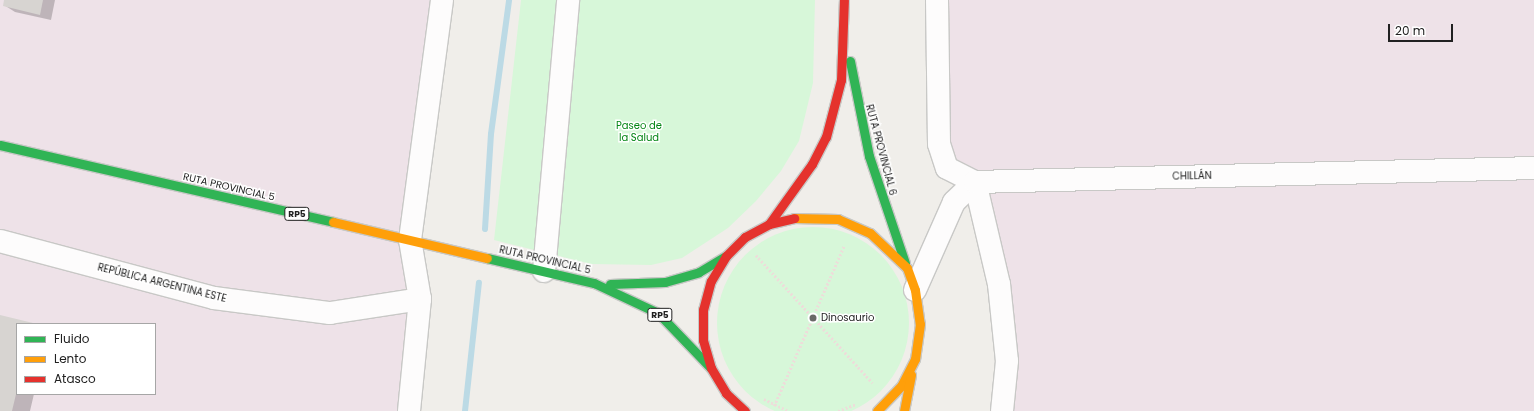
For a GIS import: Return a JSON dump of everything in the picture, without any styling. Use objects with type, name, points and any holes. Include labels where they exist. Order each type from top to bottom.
[{"type":"main road","name":"RUTA PROVINCIAL 6","points":[[769,224],[812,164],[826,137],[836,107],[845,36],[844,0]]},
{"type":"main road","name":"RUTA PROVINCIAL 6","points":[[845,36],[869,156],[915,290],[920,324],[914,359]]},
{"type":"main road","name":"RUTA PROVINCIAL 5","points":[[0,145],[594,283],[658,313],[711,368]]},
{"type":"main road","points":[[745,411],[726,393],[711,368],[702,340],[702,310],[711,281],[726,256],[745,237],[769,224],[803,216],[838,219],[870,233],[907,268]]},
{"type":"main road","name":"RUTA PROVINCIAL 5","points":[[594,283],[665,282],[699,272],[726,256]]},
{"type":"main road","points":[[877,411],[902,385],[914,359]]},
{"type":"main road","points":[[904,411],[914,359]]},
{"type":"street","points":[[409,411],[420,299],[410,240],[442,0]]},
{"type":"street","points":[[544,271],[568,0]]},
{"type":"street","points":[[938,0],[939,144],[947,168],[975,182]]},
{"type":"street","name":"CHILLÁN","points":[[975,182],[1534,168]]},
{"type":"street","points":[[915,290],[954,202],[975,182]]},
{"type":"street","points":[[975,182],[999,284],[1007,361],[1002,411]]},
{"type":"street","name":"REPÚBLICA ARGENTINA ESTE","points":[[0,241],[222,299],[330,313],[420,299]]},
{"type":"path","points":[[774,406],[847,240]]},
{"type":"path","points":[[751,260],[761,251]]},
{"type":"path","points":[[756,255],[877,388]]},
{"type":"path","points":[[758,395],[774,406],[789,411]]},
{"type":"path","points":[[838,411],[863,400]]},
{"type":"shaded area","points":[[0,0],[442,0],[410,240],[409,411],[0,411]]},
{"type":"shaded area","points":[[937,0],[1534,0],[1534,411],[1002,411],[1007,361],[975,182],[947,168]]},
{"type":"green space","name":"Paseo de la Salud","points":[[521,0],[815,0],[813,83],[799,141],[781,171],[756,201],[728,228],[682,258],[651,265],[591,264],[494,240]]},
{"type":"green space","points":[[804,227],[822,227],[841,231],[858,238],[874,249],[887,262],[898,278],[905,295],[909,314],[909,332],[907,342],[898,368],[881,391],[866,403],[850,412],[776,412],[768,408],[745,391],[733,376],[724,360],[717,332],[717,314],[721,295],[728,278],[739,262],[752,249],[768,238],[785,231]]},
{"type":"building","points":[[4,0],[43,0],[40,15],[3,6]]},
{"type":"building","points":[[0,315],[33,323],[16,323],[16,394],[12,411],[0,411]]},
{"type":"waterway","points":[[485,229],[491,134],[509,0]]},
{"type":"waterway","points":[[465,411],[479,283]]},
{"type":"traffic: fast","points":[[850,61],[869,156],[905,263]]},
{"type":"traffic: fast","points":[[0,145],[333,222]]},
{"type":"traffic: fast","points":[[610,284],[665,282],[699,272],[726,256]]},
{"type":"traffic: fast","points":[[487,258],[594,283],[658,313],[711,368]]},
{"type":"traffic: slow","points":[[794,218],[838,219],[870,233],[907,268],[915,290],[920,324],[915,359],[902,385],[877,411]]},
{"type":"traffic: slow","points":[[333,222],[487,258]]},
{"type":"traffic: slow","points":[[904,411],[911,375]]},
{"type":"traffic: jam","points":[[769,224],[812,164],[826,137],[841,80],[844,0]]},
{"type":"traffic: jam","points":[[745,411],[726,393],[711,368],[703,340],[703,310],[711,281],[726,256],[745,237],[769,224],[794,218]]},
{"type":"place","name":"Dinosaurio","points":[[813,318]]}]
